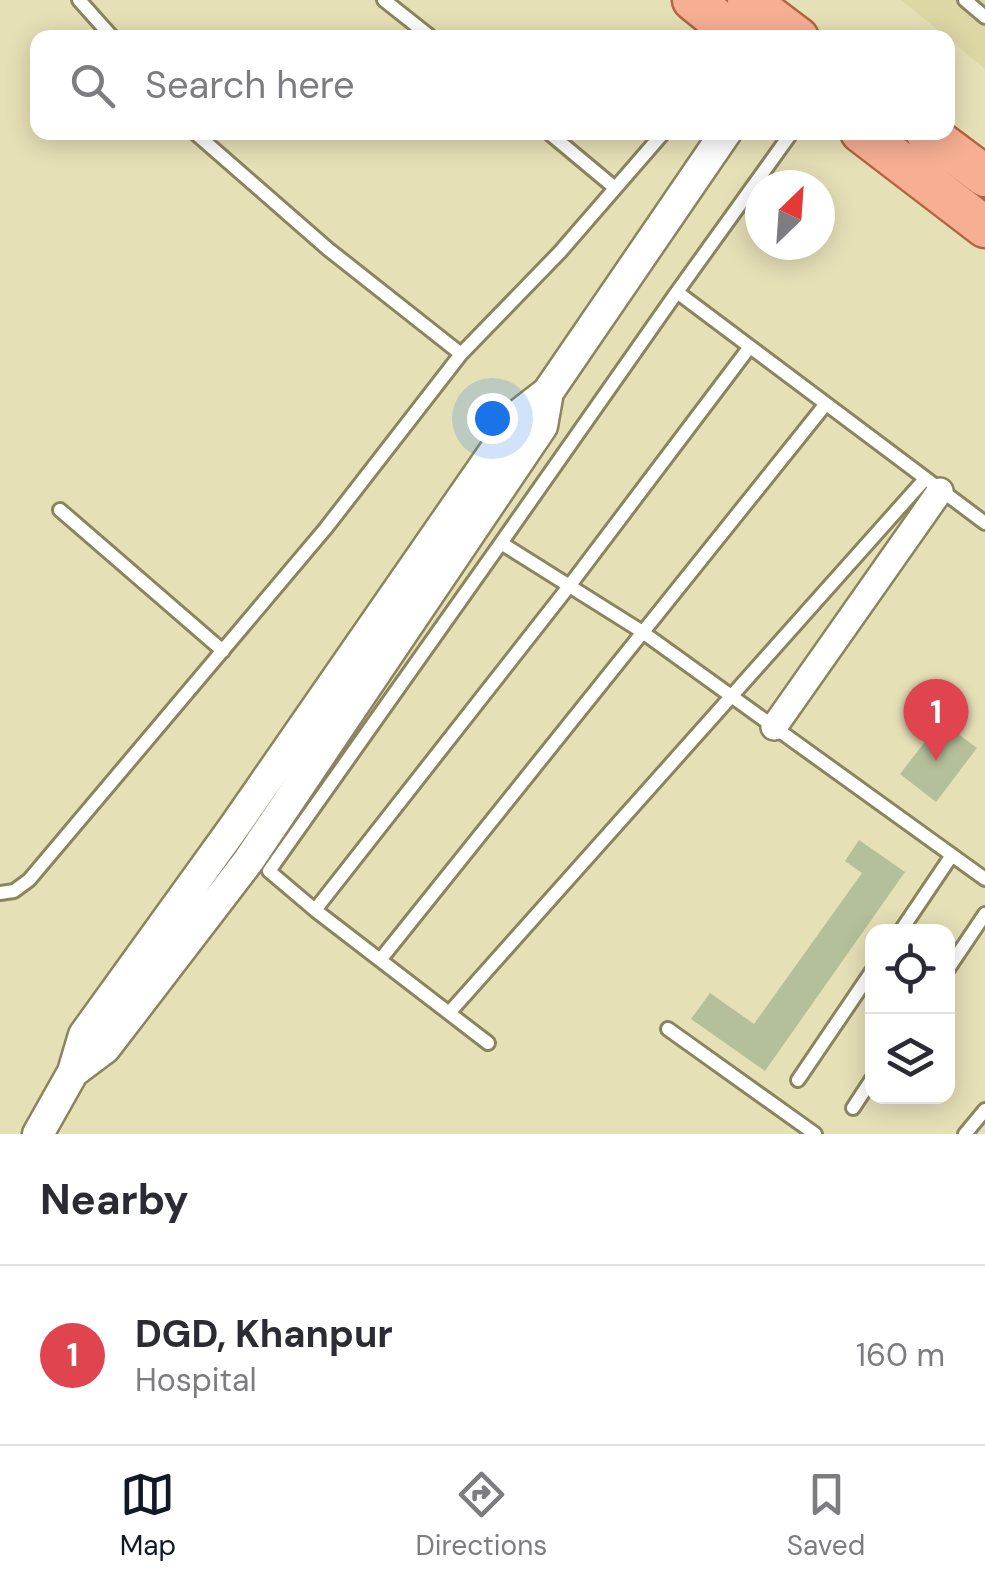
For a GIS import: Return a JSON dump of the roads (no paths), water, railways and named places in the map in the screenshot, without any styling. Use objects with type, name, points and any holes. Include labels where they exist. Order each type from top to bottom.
[{"type":"main road","points":[[693,0],[756,12],[785,30]]},
{"type":"main road","points":[[871,140],[985,227]]},
{"type":"main road","points":[[937,140],[985,176]]},
{"type":"street","points":[[47,1131],[73,1072],[105,1048],[249,860],[464,520],[522,413],[548,392],[721,140]]},
{"type":"street","points":[[774,727],[933,485]]},
{"type":"lane","points":[[79,0],[106,30]]},
{"type":"lane","points":[[384,0],[422,30]]},
{"type":"lane","points":[[964,0],[985,17]]},
{"type":"lane","points":[[203,140],[328,248],[462,354]]},
{"type":"lane","points":[[558,140],[616,188]]},
{"type":"lane","points":[[0,893],[14,891],[29,880],[326,528],[462,354],[657,140]]},
{"type":"lane","points":[[488,1043],[268,871],[786,140]]},
{"type":"lane","points":[[678,292],[985,524]]},
{"type":"lane","points":[[314,910],[570,585],[749,348]]},
{"type":"lane","points":[[380,960],[825,405]]},
{"type":"lane","points":[[449,1013],[732,696],[933,485]]},
{"type":"lane","points":[[60,510],[222,651]]},
{"type":"lane","points":[[501,543],[641,631],[985,880]]},
{"type":"lane","points":[[905,924],[952,855]]},
{"type":"lane","points":[[955,959],[985,914]]},
{"type":"lane","points":[[798,1080],[865,981]]},
{"type":"lane","points":[[668,1029],[815,1134]]},
{"type":"lane","points":[[853,1108],[865,1090]]},
{"type":"lane","points":[[965,1134],[985,1110]]},
{"type":"place","name":"DGD, Khanpur","points":[[936,761]]}]
